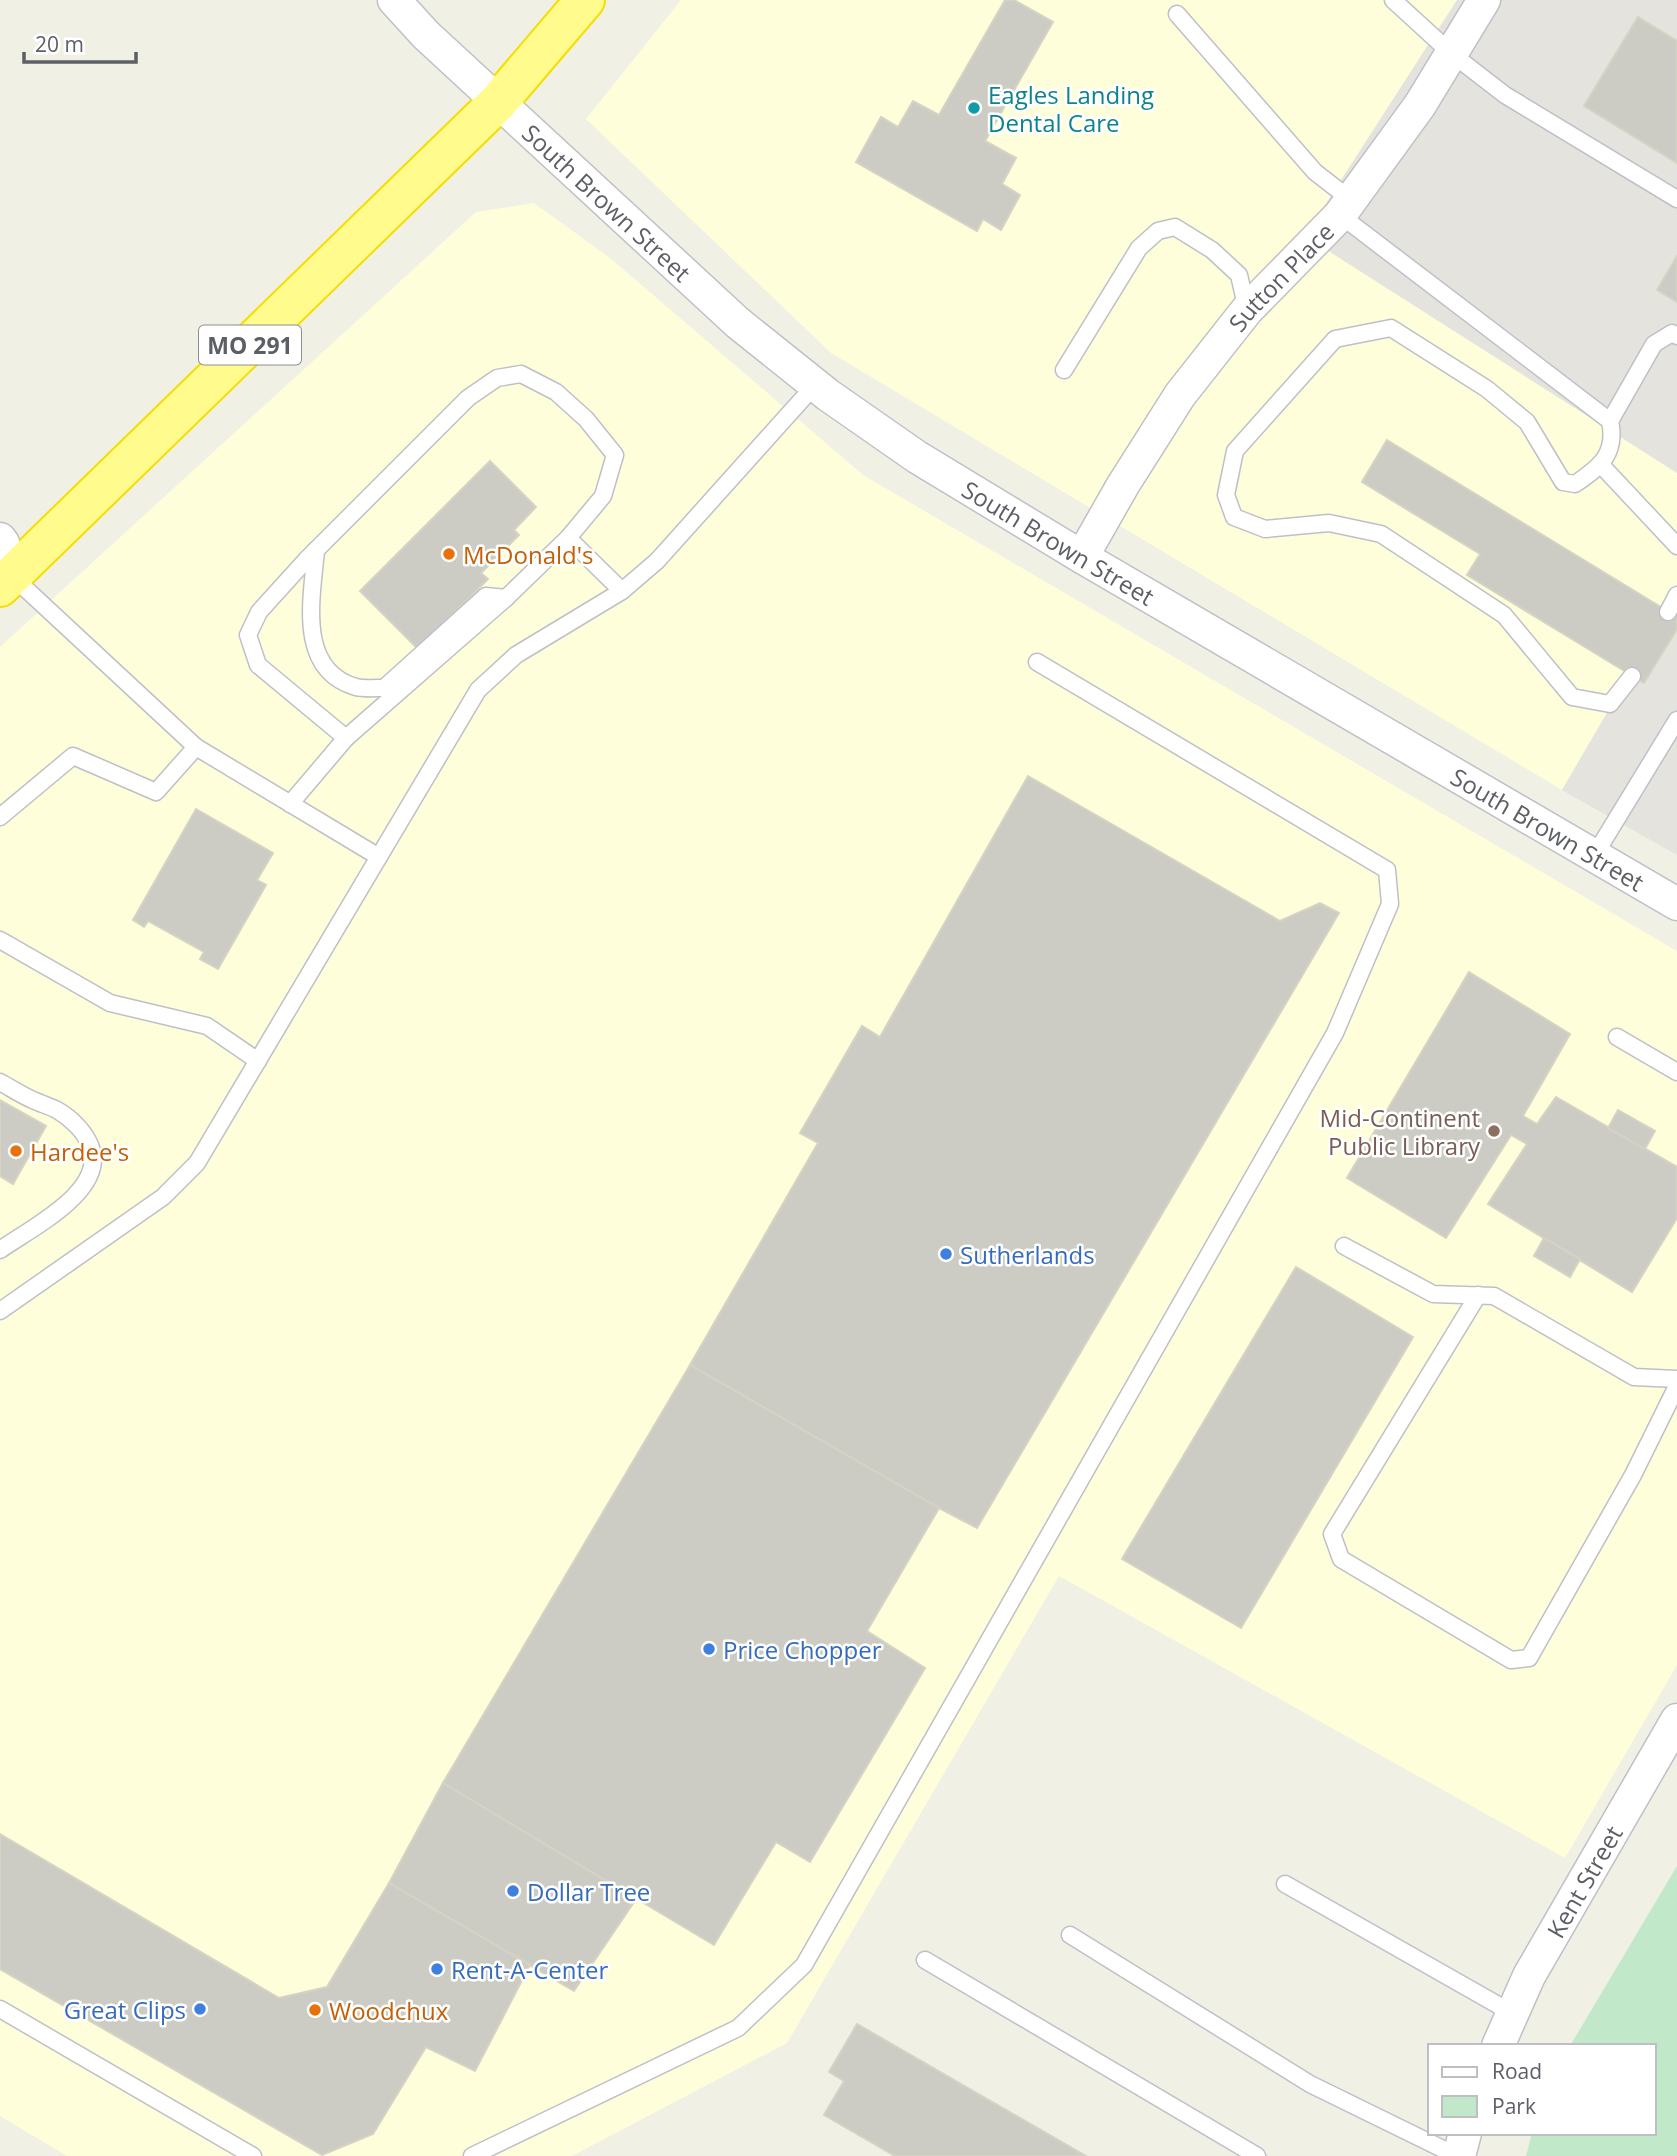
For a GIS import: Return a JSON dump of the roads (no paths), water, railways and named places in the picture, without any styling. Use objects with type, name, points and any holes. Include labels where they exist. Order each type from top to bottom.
[{"type":"highway","name":"MO 291","points":[[6,582],[498,102],[585,0]]},
{"type":"street","name":"South Brown Street","points":[[394,0],[498,102],[738,323],[815,385],[917,457],[1082,557],[1677,904]]},
{"type":"street","name":"Sutton Place","points":[[1082,557],[1123,485],[1180,395],[1247,310],[1345,207],[1420,105],[1484,0]]},
{"type":"street","points":[[0,540],[4,543],[6,582]]},
{"type":"street","name":"Kent Street","points":[[1498,2044],[1529,1976],[1677,1720]]},
{"type":"street","points":[[1458,2156],[1464,2135]]},
{"type":"lane","points":[[1394,0],[1452,54],[1505,95],[1677,199]]},
{"type":"lane","points":[[1177,14],[1345,207],[1609,421],[1613,436],[1602,466],[1575,484],[1563,482],[1527,422],[1487,389],[1391,328],[1335,339],[1235,451],[1226,495],[1234,517],[1265,529],[1329,523],[1381,534],[1504,614],[1572,697],[1610,704],[1632,676]]},
{"type":"lane","points":[[1064,370],[1139,248],[1158,231],[1175,227],[1212,250],[1239,275],[1247,310]]},
{"type":"lane","points":[[1609,421],[1654,344],[1672,333],[1677,336]]},
{"type":"lane","points":[[290,804],[345,738],[506,598],[568,538],[603,496],[615,455],[586,419],[556,393],[521,374],[497,378],[468,398],[316,550],[259,612],[248,635],[258,665],[345,738]]},
{"type":"lane","points":[[0,1311],[163,1196],[197,1163],[478,690],[516,654],[622,591],[657,561],[815,385]]},
{"type":"lane","points":[[1602,466],[1677,546]]},
{"type":"lane","points":[[568,538],[622,591]]},
{"type":"lane","points":[[316,550],[310,614],[313,646],[333,675],[357,687],[384,688],[486,596],[506,598]]},
{"type":"lane","points":[[6,582],[196,747],[379,857]]},
{"type":"lane","points":[[1668,612],[1677,595]]},
{"type":"lane","points":[[472,2156],[738,2028],[804,1965],[1335,1033],[1390,904],[1387,870],[1037,662]]},
{"type":"lane","points":[[1594,856],[1677,720]]},
{"type":"lane","points":[[0,817],[73,756],[156,792],[196,747]]},
{"type":"lane","points":[[0,940],[110,1003],[207,1026],[258,1061]]},
{"type":"lane","points":[[1616,1037],[1677,1072]]},
{"type":"lane","points":[[0,1082],[31,1100],[59,1111],[84,1132],[94,1155],[92,1173],[83,1187],[61,1208],[0,1250]]},
{"type":"lane","points":[[1344,1246],[1433,1294],[1494,1296],[1634,1377],[1677,1379]]},
{"type":"lane","points":[[1478,1296],[1332,1534],[1341,1559],[1511,1660],[1528,1658],[1633,1475],[1677,1386]]},
{"type":"lane","points":[[1286,1884],[1512,2013]]},
{"type":"lane","points":[[1070,1935],[1310,2084],[1458,2156]]},
{"type":"lane","points":[[925,1960],[1257,2156]]},
{"type":"lane","points":[[0,2009],[253,2156]]},
{"type":"place","name":"Eagles Landing Dental Care","points":[[974,108]]},
{"type":"place","name":"McDonald's","points":[[449,554]]},
{"type":"place","name":"Mid-Continent Public Library","points":[[1494,1131]]},
{"type":"place","name":"Hardee's","points":[[16,1151]]},
{"type":"place","name":"Sutherlands","points":[[946,1254]]},
{"type":"place","name":"Price Chopper","points":[[709,1649]]},
{"type":"place","name":"Dollar Tree","points":[[513,1891]]},
{"type":"place","name":"Rent-A-Center","points":[[437,1969]]},
{"type":"place","name":"Great Clips","points":[[200,2009]]},
{"type":"place","name":"Woodchux","points":[[315,2010]]}]
